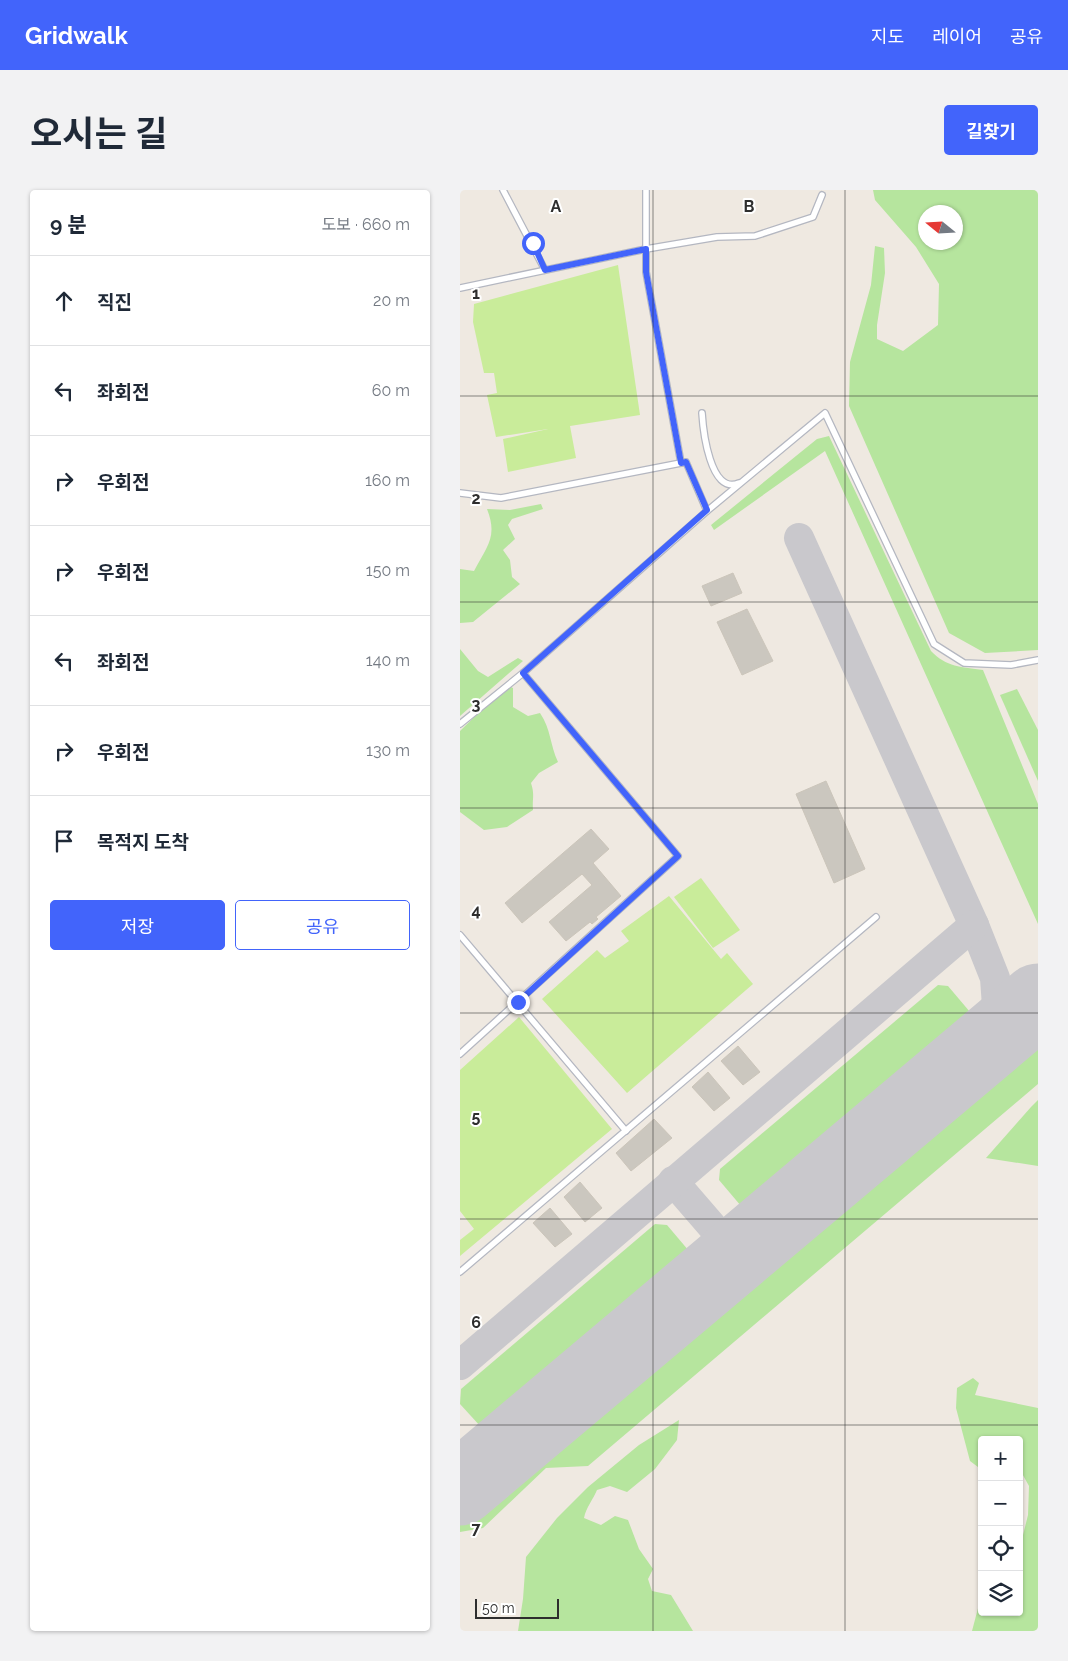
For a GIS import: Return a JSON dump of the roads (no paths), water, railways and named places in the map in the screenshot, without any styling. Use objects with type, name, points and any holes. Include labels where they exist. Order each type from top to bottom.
[{"type":"lane","points":[[503,190],[545,270]]},
{"type":"lane","points":[[646,190],[646,272],[681,463]]},
{"type":"lane","points":[[460,288],[646,249],[717,238],[755,236],[813,217],[822,196]]},
{"type":"lane","points":[[702,413],[705,445],[717,475],[726,483],[735,485],[743,481]]},
{"type":"lane","points":[[460,724],[523,673],[707,510],[825,413],[934,644],[964,663],[1011,664],[1038,660]]},
{"type":"lane","points":[[460,493],[501,498],[686,462],[707,510]]},
{"type":"lane","points":[[460,1054],[678,856],[523,673]]},
{"type":"lane","points":[[460,1272],[876,917]]},
{"type":"lane","points":[[460,935],[626,1131]]}]
